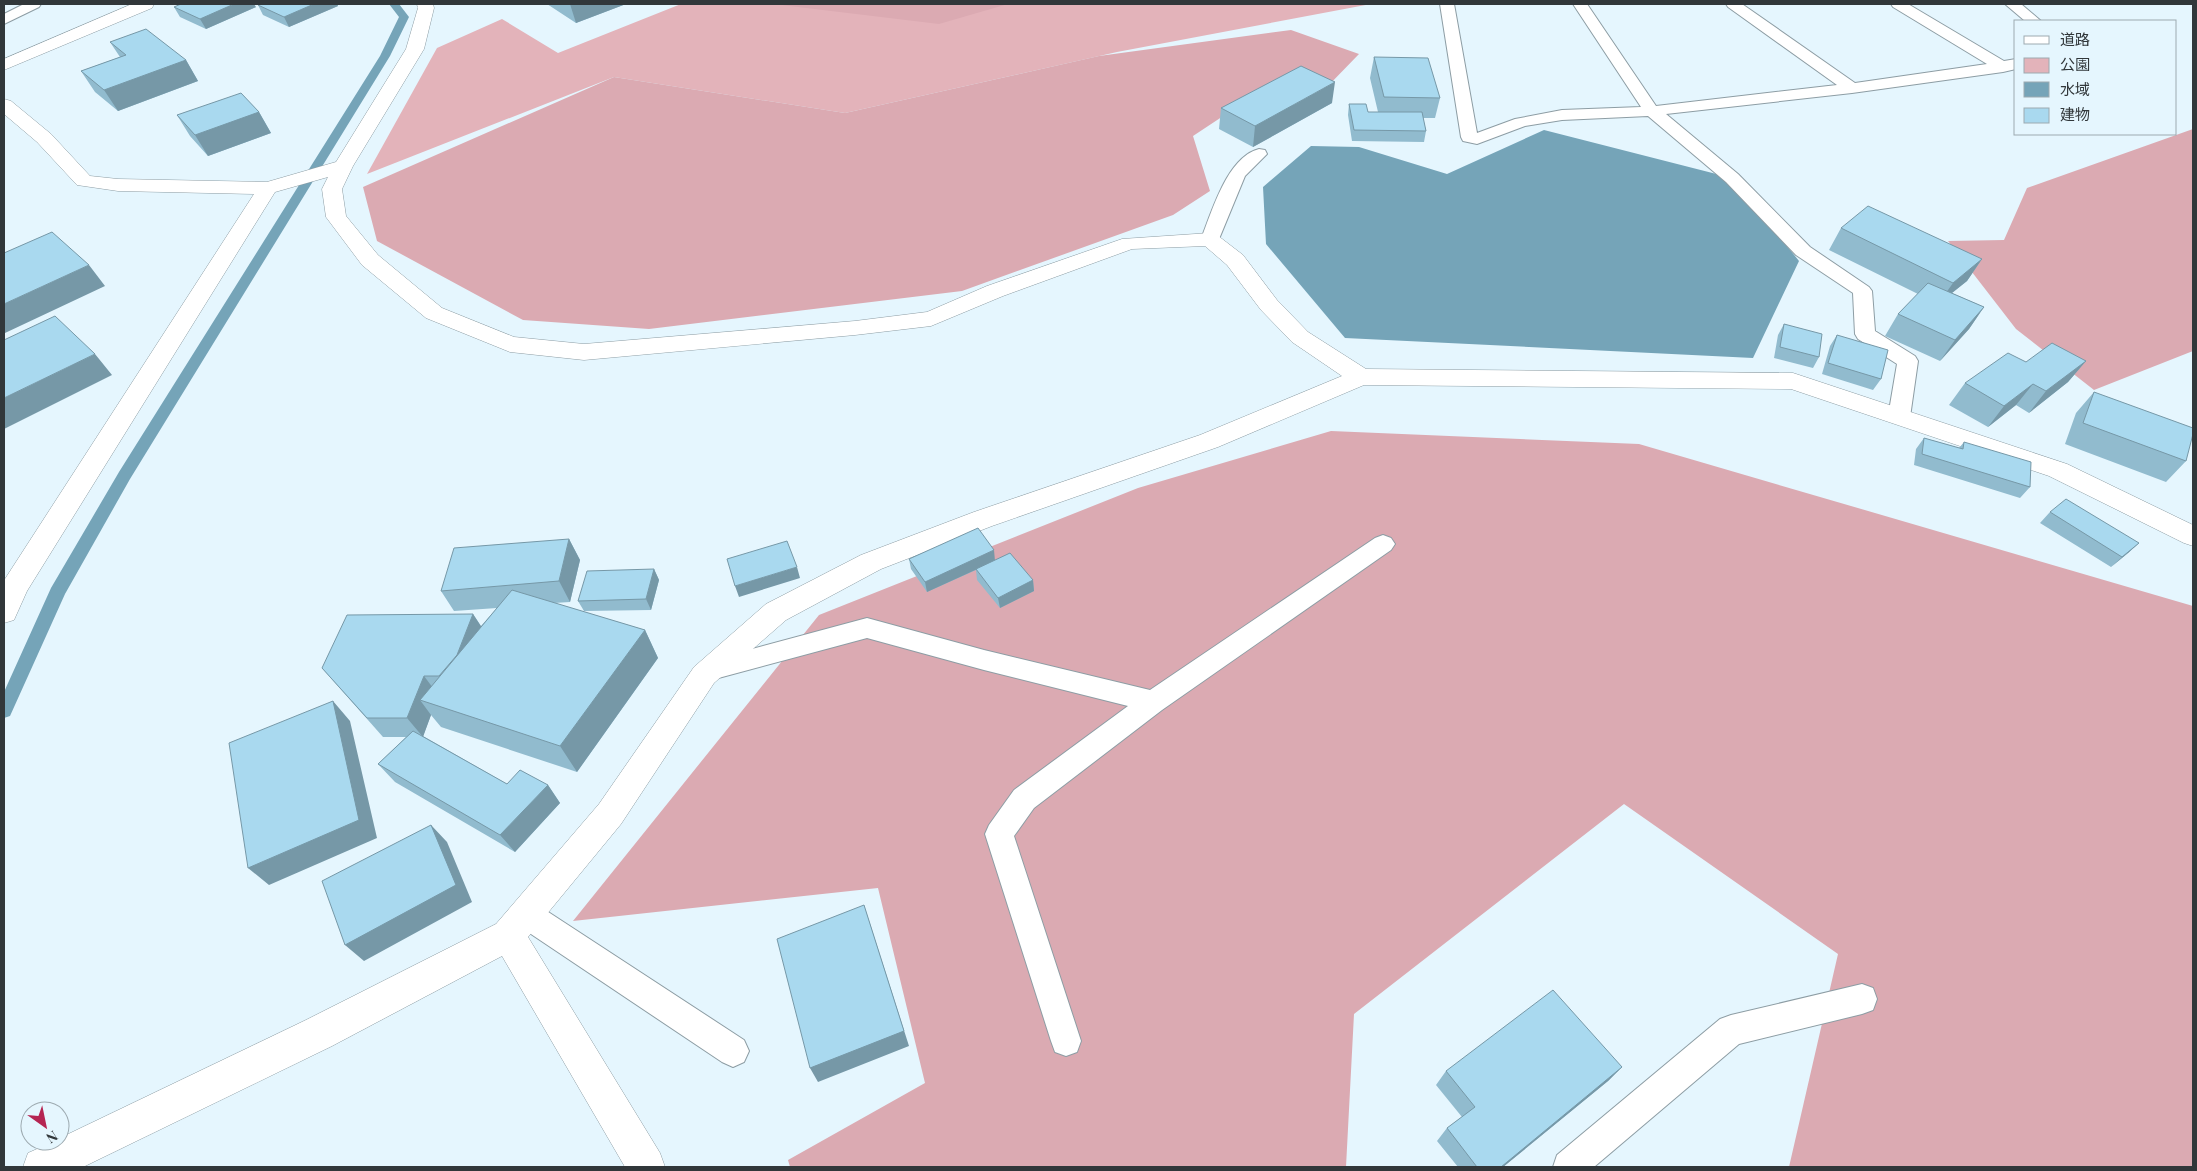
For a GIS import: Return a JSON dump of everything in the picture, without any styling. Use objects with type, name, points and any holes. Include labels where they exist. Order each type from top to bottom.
[{"type":"street","points":[[4,65],[146,4]]},
{"type":"street","points":[[425,4],[426,8],[415,49],[343,166],[332,189],[336,217],[370,260],[434,313],[510,344],[584,352],[855,328],[931,319],[995,291],[1128,243],[1210,239],[1235,260],[1269,305],[1300,337],[1361,377]]},
{"type":"street","points":[[4,105],[44,138],[84,181],[118,185],[268,188],[343,166]]},
{"type":"street","points":[[4,612],[15,587],[268,188]]},
{"type":"street","points":[[42,1167],[319,1032],[517,925],[610,814],[704,675],[776,612],[871,562],[983,519],[1209,441],[1361,377],[1793,381],[2058,470],[2193,536]]},
{"type":"street","points":[[517,925],[646,1167]]},
{"type":"lane","points":[[4,20],[34,4]]},
{"type":"lane","points":[[1447,4],[1469,137],[1477,139],[1521,122],[1562,115],[1652,111],[1852,88],[2009,66]]},
{"type":"lane","points":[[1580,4],[1652,111],[1732,178],[1803,251],[1862,290],[1865,334],[1908,361],[1898,417]]},
{"type":"lane","points":[[1733,4],[1852,88]]},
{"type":"lane","points":[[1898,4],[2009,66]]},
{"type":"lane","points":[[2012,4],[2033,20]]},
{"type":"lane","points":[[1210,239],[1237,174],[1259,154]]},
{"type":"lane","points":[[1066,1041],[999,834],[1024,799],[1153,702],[1383,544]]},
{"type":"lane","points":[[711,670],[867,628],[984,660],[1153,702]]},
{"type":"lane","points":[[517,925],[733,1051]]},
{"type":"lane","points":[[1569,1167],[1731,1030],[1862,999]]},
{"type":"green space","points":[[681,4],[1371,4],[1117,52],[845,113],[614,77],[367,174],[437,48],[502,19],[558,53]]},
{"type":"shaded area","points":[[773,4],[1008,4],[939,24]]},
{"type":"shaded area","points":[[1291,30],[1359,54],[1326,88],[1258,93],[1193,136],[1210,191],[1173,215],[962,291],[649,329],[523,320],[377,241],[363,187],[614,77],[845,113],[1099,56]]},
{"type":"shaded area","points":[[2193,129],[2193,351],[2094,390],[2016,329],[1948,241],[2004,240],[2027,188]]},
{"type":"shaded area","points":[[1331,431],[1639,444],[2193,606],[2193,1167],[1789,1167],[1838,954],[1624,804],[1354,1014],[1346,1167],[790,1167],[788,1160],[925,1083],[878,888],[573,921],[819,615],[1138,488]]},
{"type":"water","points":[[1544,130],[1732,178],[1799,261],[1753,358],[1345,338],[1266,244],[1263,187],[1311,146],[1359,147],[1447,174]]},
{"type":"building","points":[[181,4],[234,4],[200,19],[174,7]]},
{"type":"building","points":[[314,4],[284,17],[258,5]]},
{"type":"building","points":[[146,29],[186,60],[104,90],[81,71],[126,55],[110,42]]},
{"type":"building","points":[[1374,57],[1428,58],[1440,98],[1384,97]]},
{"type":"building","points":[[1301,66],[1335,82],[1255,126],[1221,108]]},
{"type":"building","points":[[241,93],[259,112],[195,135],[177,115]]},
{"type":"building","points":[[1349,104],[1366,104],[1368,112],[1422,112],[1426,131],[1354,130]]},
{"type":"building","points":[[1868,206],[1982,259],[1953,283],[1841,228]]},
{"type":"building","points":[[52,232],[89,265],[4,304],[4,253]]},
{"type":"building","points":[[1928,283],[1984,307],[1955,340],[1898,314]]},
{"type":"building","points":[[55,316],[95,354],[4,398],[4,340]]},
{"type":"building","points":[[1784,324],[1822,334],[1819,357],[1780,347]]},
{"type":"building","points":[[1837,335],[1888,350],[1881,379],[1828,363]]},
{"type":"building","points":[[2052,343],[2086,361],[2046,391],[2033,384],[2004,406],[1965,383],[2008,353],[2026,362]]},
{"type":"building","points":[[2094,392],[2193,428],[2186,461],[2083,423]]},
{"type":"building","points":[[1924,438],[1963,449],[1964,442],[2031,462],[2030,487],[1922,454]]},
{"type":"building","points":[[2066,499],[2139,543],[2122,557],[2050,512]]},
{"type":"building","points":[[978,528],[994,550],[925,582],[909,559]]},
{"type":"building","points":[[569,539],[559,581],[441,591],[454,548]]},
{"type":"building","points":[[787,541],[797,567],[735,586],[727,559]]},
{"type":"building","points":[[1010,553],[1033,580],[998,598],[976,569]]},
{"type":"building","points":[[654,569],[646,599],[578,601],[587,571]]},
{"type":"building","points":[[512,590],[645,630],[560,746],[420,700]]},
{"type":"building","points":[[473,614],[457,655],[439,676],[424,676],[407,718],[367,718],[322,668],[347,615]]},
{"type":"building","points":[[333,701],[359,820],[248,868],[229,743]]},
{"type":"building","points":[[413,731],[507,784],[520,770],[548,785],[500,835],[378,764]]},
{"type":"building","points":[[431,825],[456,885],[345,945],[322,881]]},
{"type":"building","points":[[864,905],[904,1031],[810,1068],[777,939]]},
{"type":"building","points":[[1553,990],[1622,1067],[1501,1167],[1477,1167],[1447,1128],[1475,1107],[1446,1071]]},
{"type":"waterway","points":[[4,711],[57,593],[124,476],[385,56],[404,17],[394,4]]}]
